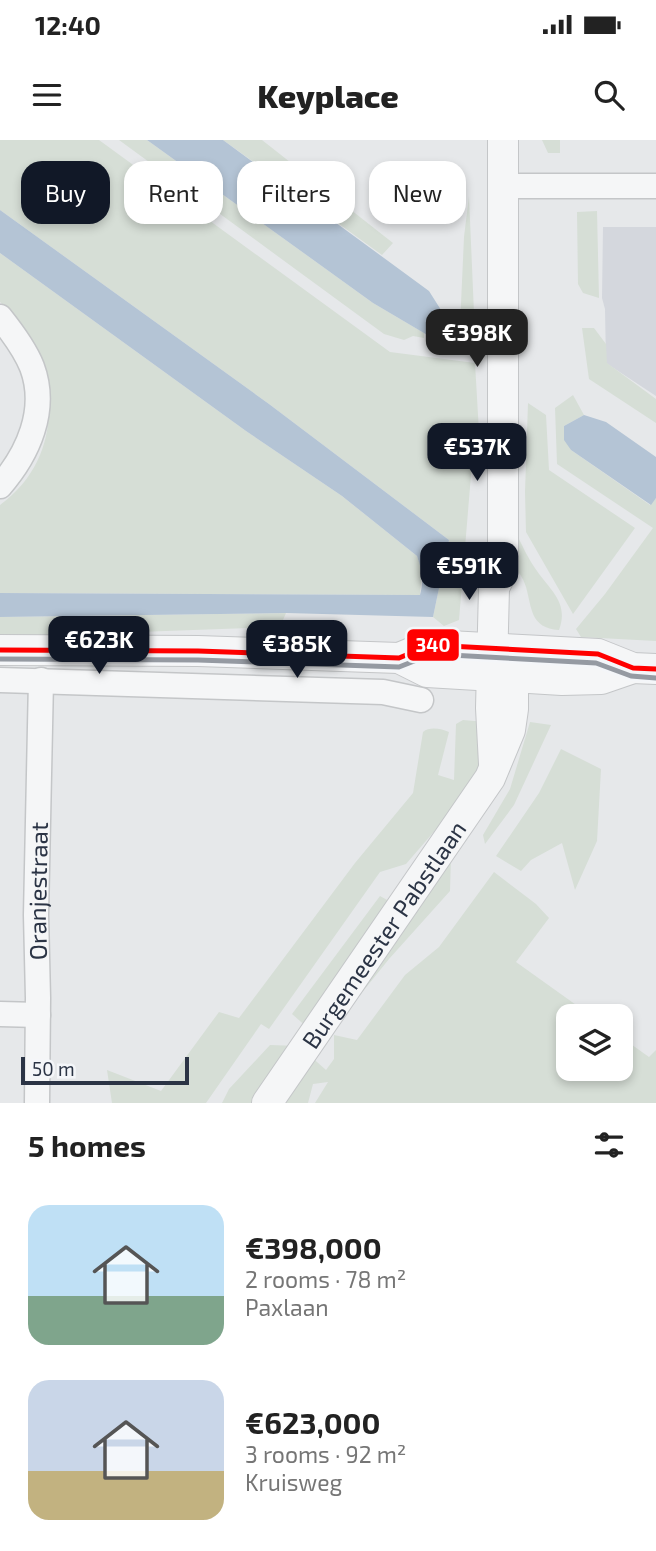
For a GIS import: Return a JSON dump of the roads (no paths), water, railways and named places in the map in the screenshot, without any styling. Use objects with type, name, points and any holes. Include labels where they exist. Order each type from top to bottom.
[{"type":"street","name":"Burgemeester Pabstlaan","points":[[267,1103],[490,778],[494,764],[513,587],[503,569],[503,140]]},
{"type":"street","points":[[504,186],[656,186]]},
{"type":"street","points":[[0,317],[32,367],[38,396],[37,419],[30,441],[12,472],[0,486]]},
{"type":"street","points":[[0,650],[198,651],[399,658],[430,645],[503,663],[598,654],[645,668]]},
{"type":"street","points":[[0,680],[383,692],[421,700]]},
{"type":"street","name":"Oranjestraat","points":[[37,1103],[36,915],[41,680]]},
{"type":"street","points":[[0,1014],[38,1015]]},
{"type":"water","points":[[147,140],[223,140],[252,161],[237,161],[237,205],[223,195],[223,161],[176,161]]},
{"type":"water","points":[[0,210],[269,404],[449,540],[433,617],[286,613],[0,617],[0,593],[420,595],[422,580],[417,556],[342,496],[246,431],[0,253]]},
{"type":"water","points":[[263,224],[338,224],[429,291],[441,310],[443,331],[429,336],[373,303]]},
{"type":"water","points":[[584,415],[606,422],[656,457],[656,498],[651,505],[571,450],[564,440],[564,426]]}]
